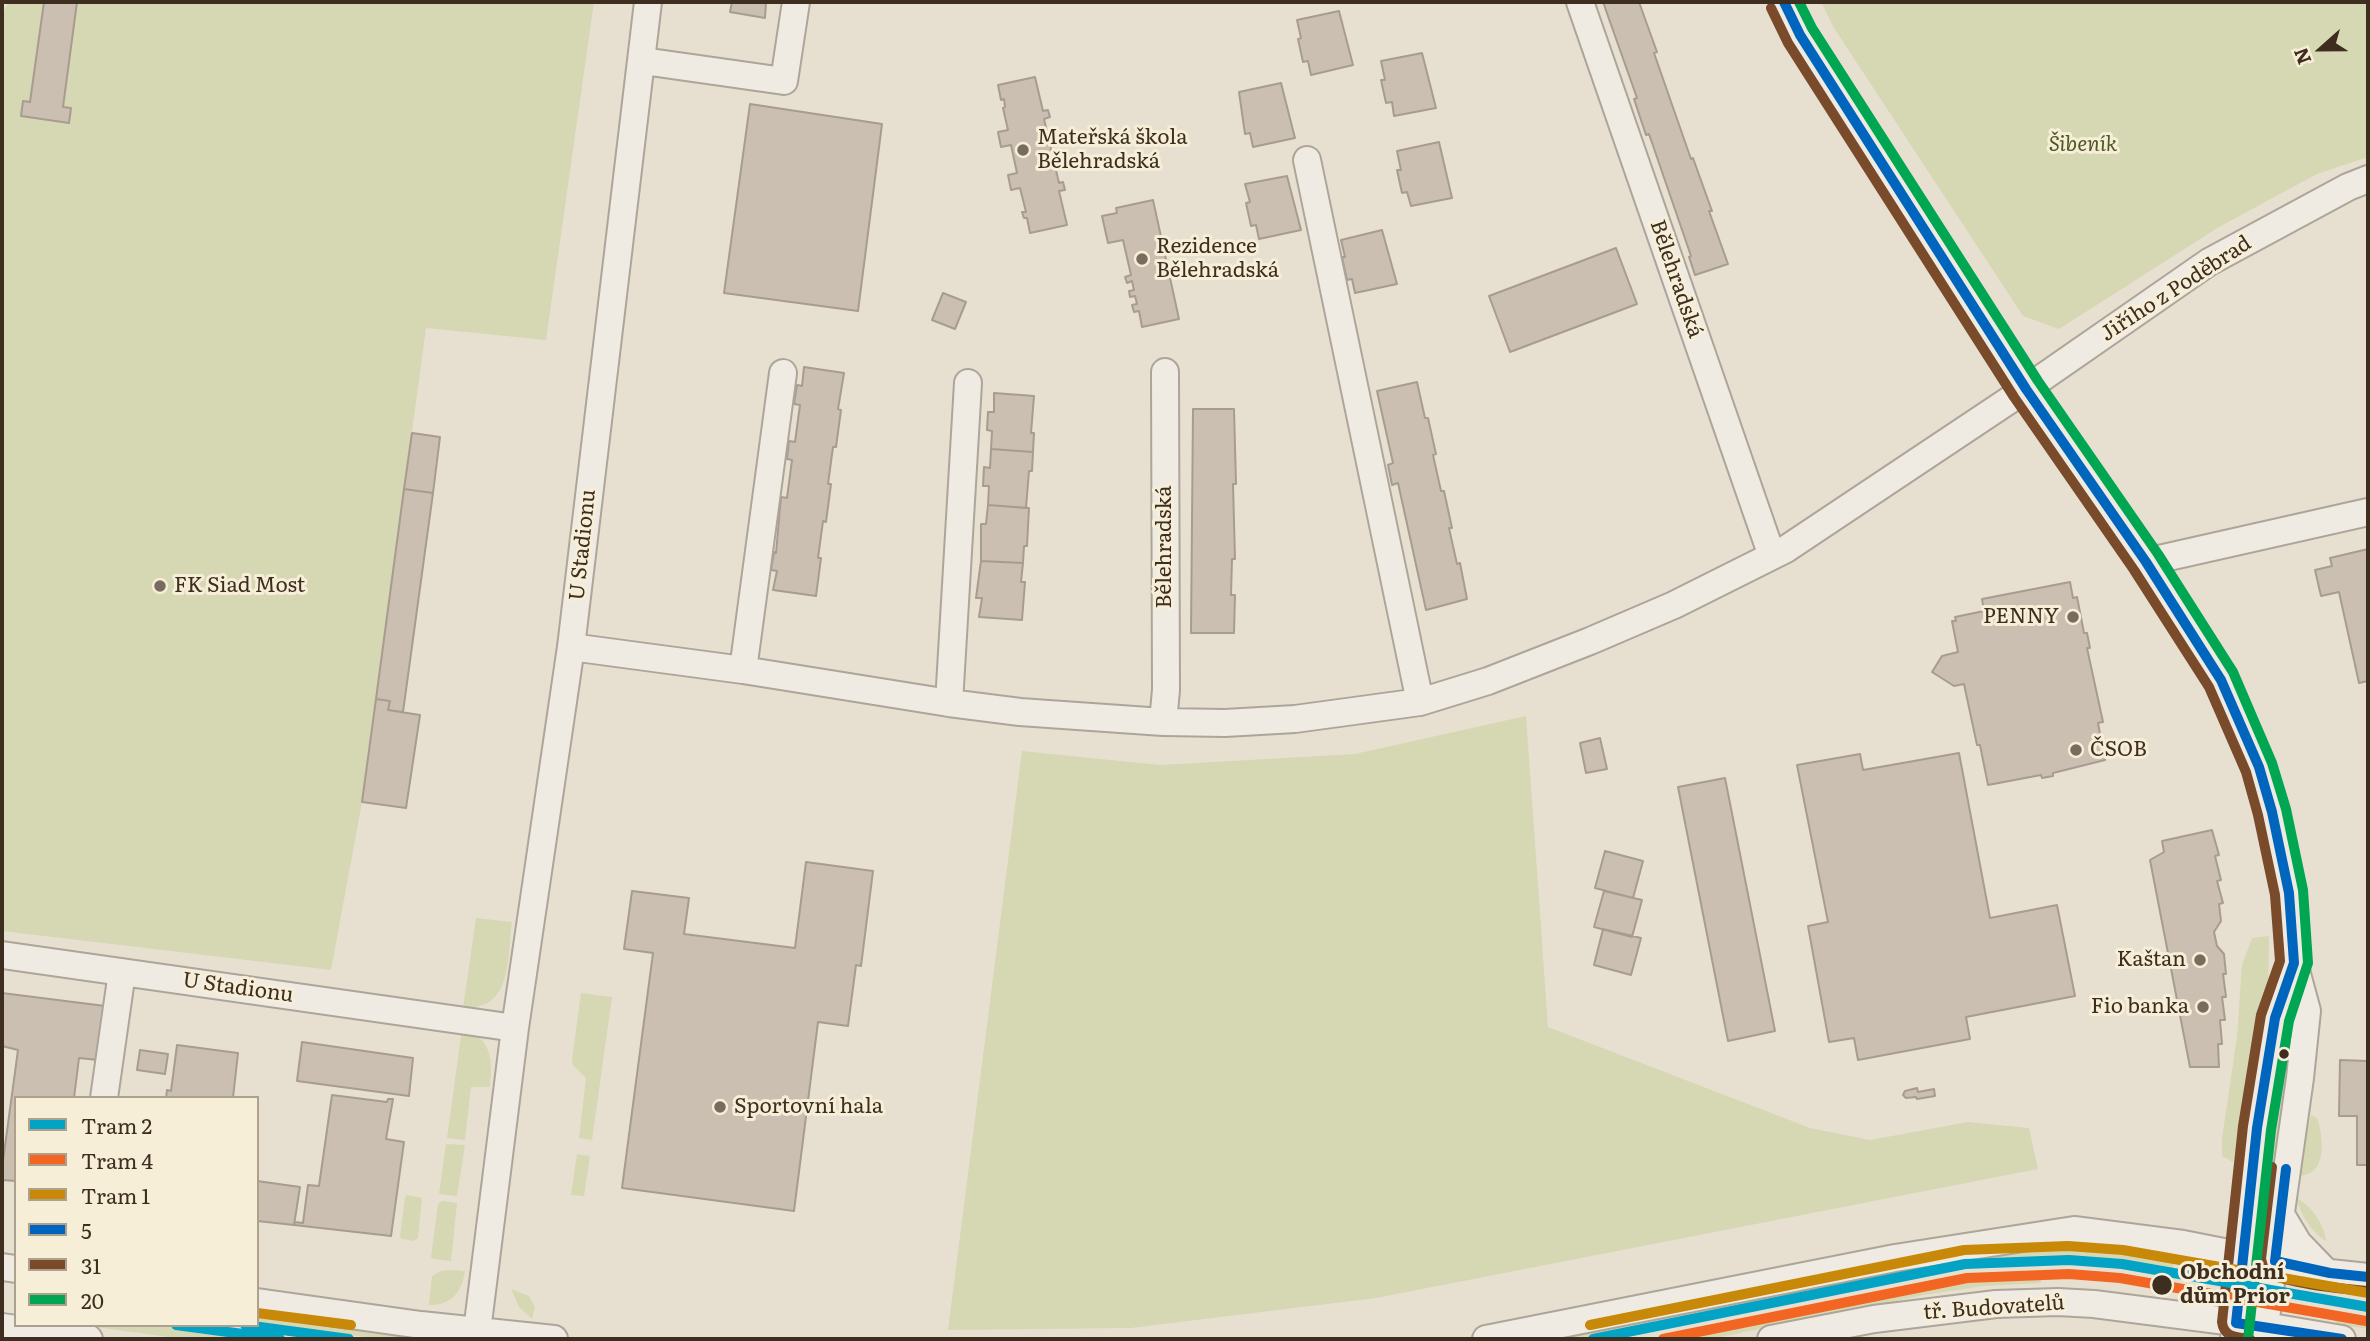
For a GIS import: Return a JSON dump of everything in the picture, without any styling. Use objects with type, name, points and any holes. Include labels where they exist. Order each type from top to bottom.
[{"type":"street","name":"U Stadionu","points":[[476,1334],[516,1028],[572,647],[648,2]]},
{"type":"street","points":[[643,61],[784,81],[796,2]]},
{"type":"street","name":"Bělehradská","points":[[1580,2],[1772,556]]},
{"type":"street","points":[[1784,2],[1800,35],[2026,389],[2146,562],[2221,680],[2259,767],[2273,812],[2283,859],[2289,893],[2294,962],[2306,1012],[2301,1067],[2264,1332]]},
{"type":"street","points":[[1307,160],[1420,702]]},
{"type":"street","name":"Jiřího z Poděbrad","points":[[2026,389],[2209,262],[2348,187],[2368,179]]},
{"type":"street","name":"Bělehradská","points":[[1164,722],[1166,372]]},
{"type":"street","points":[[743,670],[783,373]]},
{"type":"street","points":[[949,703],[968,383]]},
{"type":"street","points":[[572,647],[1020,712],[1164,722],[1225,723],[1295,719],[1420,702],[1488,681],[1590,641],[1674,605],[1772,556],[2026,389]]},
{"type":"street","points":[[2146,562],[2368,512]]},
{"type":"street","name":"U Stadionu","points":[[2,955],[516,1028]]},
{"type":"street","points":[[2235,1331],[2248,1198],[2275,1018],[2294,962]]},
{"type":"street","points":[[104,1096],[122,972]]},
{"type":"street","points":[[2193,1246],[2213,1240],[2226,1229],[2248,1198]]},
{"type":"street","points":[[2280,1213],[2298,1244],[2326,1272]]},
{"type":"street","points":[[1493,1339],[1895,1258],[2074,1230],[2193,1246],[2326,1272],[2368,1277]]},
{"type":"street","points":[[259,1302],[476,1334],[554,1339]]},
{"type":"street","name":"tř. Budovatelů","points":[[1771,1339],[1874,1319],[2018,1303],[2094,1304],[2184,1316],[2235,1331],[2342,1339]]},
{"type":"street","points":[[2184,1316],[2206,1339]]},
{"type":"street","points":[[2,1327],[89,1339]]},
{"type":"green space","points":[[9,2],[594,2],[546,340],[426,328],[362,802],[331,970],[2,931],[2,14]]},
{"type":"green space","name":"Šibeník","points":[[1821,2],[2368,2],[2368,157],[2317,174],[2219,227],[2059,329],[2023,316],[1834,28]]},
{"type":"green space","points":[[1526,716],[1548,1027],[1810,1128],[1870,1140],[1968,1122],[2029,1128],[2038,1169],[1376,1298],[1131,1328],[948,1330],[1022,751],[1160,765],[1355,754]]},
{"type":"green space","points":[[476,918],[512,922],[507,966],[499,991],[491,1000],[479,1006],[463,1008]]},
{"type":"green space","points":[[2269,936],[2268,1004],[2250,1066],[2233,1162],[2222,1156],[2222,1138],[2237,1037],[2242,965],[2252,938]]},
{"type":"green space","points":[[581,993],[612,997],[592,1140],[579,1138],[586,1078],[573,1065],[572,1060]]},
{"type":"green space","points":[[462,1029],[472,1033],[485,1044],[491,1068],[490,1087],[471,1087],[465,1140],[447,1138]]},
{"type":"green space","points":[[2288,1078],[2275,1173],[2269,1172],[2282,1082]]},
{"type":"green space","points":[[2311,1115],[2317,1118],[2321,1136],[2319,1164],[2306,1175],[2296,1176]]},
{"type":"green space","points":[[446,1144],[465,1145],[457,1196],[439,1194]]},
{"type":"green space","points":[[577,1154],[590,1156],[584,1196],[571,1195]]},
{"type":"green space","points":[[407,1195],[422,1198],[418,1238],[414,1241],[400,1237]]},
{"type":"green space","points":[[2296,1198],[2316,1216],[2326,1241],[2315,1233],[2307,1222]]},
{"type":"green space","points":[[442,1201],[457,1203],[451,1261],[431,1257],[438,1204]]},
{"type":"green space","points":[[2038,1245],[2104,1248],[2175,1258],[2173,1268],[2073,1259],[1973,1261],[1576,1339],[1521,1339]]},
{"type":"green space","points":[[441,1271],[465,1271],[458,1291],[444,1303],[429,1305],[432,1276]]},
{"type":"green space","points":[[2040,1272],[2041,1283],[1984,1286],[1924,1295],[1711,1339],[1659,1339],[1961,1279]]},
{"type":"green space","points":[[511,1289],[529,1296],[535,1307],[532,1319],[519,1307]]},
{"type":"green space","points":[[259,1313],[409,1332],[409,1339],[380,1339],[259,1323]]},
{"type":"green space","points":[[2337,1314],[2368,1320],[2368,1329],[2335,1324]]},
{"type":"green space","points":[[96,1327],[169,1327],[257,1339],[183,1339]]},
{"type":"building","points":[[44,2],[77,2],[63,107],[71,108],[69,123],[21,116],[23,101],[30,102]]},
{"type":"building","points":[[732,2],[766,2],[765,18],[730,12]]},
{"type":"building","points":[[1603,2],[1639,2],[1657,52],[1654,53],[1712,211],[1709,211],[1728,264],[1695,275],[1689,257],[1691,256],[1649,134],[1646,135],[1634,99],[1637,98]]},
{"type":"building","points":[[1339,11],[1353,65],[1311,75],[1308,61],[1303,62],[1297,20]]},
{"type":"building","points":[[1422,53],[1436,108],[1394,116],[1392,102],[1386,103],[1381,80],[1385,80],[1381,61]]},
{"type":"building","points":[[1035,77],[1043,111],[1048,110],[1050,117],[1044,119],[1059,183],[1063,182],[1065,190],[1059,191],[1067,225],[1030,233],[1027,218],[1024,218],[1022,212],[1026,212],[1020,188],[1011,190],[1008,175],[1017,173],[1011,145],[1001,147],[998,132],[1008,130],[1003,108],[1004,99],[1001,100],[998,85]]},
{"type":"building","points":[[1281,83],[1295,138],[1253,147],[1250,133],[1245,134],[1239,92]]},
{"type":"building","points":[[750,104],[882,124],[858,311],[724,293]]},
{"type":"building","points":[[1439,142],[1452,198],[1411,206],[1407,192],[1402,193],[1397,170],[1401,170],[1397,151]]},
{"type":"building","points":[[1287,176],[1301,230],[1259,239],[1256,225],[1251,226],[1246,203],[1250,202],[1245,184]]},
{"type":"building","points":[[1153,200],[1179,319],[1142,327],[1139,311],[1134,312],[1132,305],[1137,304],[1135,296],[1130,297],[1129,291],[1134,290],[1132,281],[1127,283],[1125,277],[1131,275],[1123,240],[1108,243],[1102,216],[1117,213],[1116,208]]},
{"type":"building","points":[[1382,230],[1397,284],[1355,293],[1352,279],[1347,280],[1341,240]]},
{"type":"building","points":[[1616,248],[1637,304],[1510,352],[1489,296]]},
{"type":"building","points":[[943,293],[966,302],[955,329],[932,320]]},
{"type":"building","points":[[804,367],[844,373],[836,447],[833,447],[828,484],[831,484],[826,522],[823,521],[818,558],[821,558],[816,596],[773,590],[777,571],[771,570],[774,552],[776,553],[781,497],[787,498],[792,460],[787,459],[789,441],[795,442],[800,405],[794,404],[797,385],[802,386]]},
{"type":"building","points":[[1417,382],[1425,418],[1428,418],[1436,454],[1433,455],[1441,491],[1444,491],[1452,528],[1449,528],[1467,599],[1426,610],[1398,483],[1392,485],[1388,465],[1393,463],[1377,391]]},
{"type":"building","points":[[994,393],[1034,396],[1031,433],[1034,433],[1033,452],[991,449],[992,431],[987,430],[988,412],[994,412]]},
{"type":"building","points":[[1193,409],[1234,409],[1235,559],[1232,559],[1231,595],[1235,595],[1234,633],[1191,633]]},
{"type":"building","points":[[412,433],[440,437],[433,493],[404,489]]},
{"type":"building","points":[[991,449],[1033,452],[1026,508],[988,505],[989,486],[983,486],[984,467],[990,468]]},
{"type":"building","points":[[404,489],[433,493],[403,712],[388,710],[390,701],[376,699]]},
{"type":"building","points":[[988,505],[1029,508],[1027,546],[1024,546],[1023,563],[981,561],[981,524],[986,524]]},
{"type":"building","points":[[2368,549],[2368,681],[2359,683],[2339,592],[2321,596],[2315,570],[2332,566],[2330,558]]},
{"type":"building","points":[[981,561],[1023,563],[1021,582],[1025,582],[1022,620],[979,617],[982,598],[976,598]]},
{"type":"building","points":[[2070,582],[2073,598],[2077,597],[2084,633],[2087,633],[2090,648],[2087,648],[2103,722],[2098,723],[2105,760],[2053,773],[2053,776],[2042,778],[2041,775],[1988,785],[1964,684],[1954,686],[1932,672],[1942,656],[1958,652],[1952,621],[1956,621],[1955,617],[1984,611],[1982,599]]},
{"type":"building","points":[[376,699],[390,701],[388,710],[420,715],[406,808],[362,802]]},
{"type":"building","points":[[1600,738],[1607,769],[1586,773],[1580,743]]},
{"type":"building","points":[[1959,753],[1990,918],[2057,905],[2075,996],[1966,1017],[1970,1039],[1858,1060],[1854,1038],[1829,1042],[1808,926],[1828,922],[1797,765],[1860,754],[1863,770]]},
{"type":"building","points":[[1725,778],[1775,1031],[1728,1041],[1678,787]]},
{"type":"building","points":[[2212,830],[2219,855],[2215,856],[2221,880],[2217,881],[2223,903],[2219,904],[2221,921],[2214,932],[2217,946],[2224,954],[2226,997],[2222,997],[2225,1020],[2220,1020],[2222,1044],[2218,1044],[2219,1067],[2190,1067],[2150,860],[2164,852],[2162,841]]},
{"type":"building","points":[[1605,851],[1643,861],[1633,898],[1595,888]]},
{"type":"building","name":"Sportovní hala","points":[[806,862],[873,871],[861,966],[856,965],[848,1026],[818,1022],[794,1211],[622,1188],[653,953],[624,949],[632,891],[689,898],[684,934],[795,948]]},
{"type":"building","points":[[1604,891],[1642,900],[1632,937],[1594,927]]},
{"type":"building","points":[[1603,929],[1641,938],[1631,975],[1594,965]]},
{"type":"building","points":[[2,993],[105,1006],[98,1060],[79,1058],[74,1096],[14,1096],[14,1181],[2,1180],[2,1168],[18,1050],[2,1046]]},
{"type":"building","points":[[302,1042],[413,1058],[409,1096],[297,1081]]},
{"type":"building","points":[[177,1045],[238,1053],[233,1096],[166,1096],[167,1090],[171,1091]]},
{"type":"building","points":[[140,1050],[168,1054],[165,1074],[137,1070]]},
{"type":"building","points":[[2340,1060],[2368,1061],[2368,1165],[2357,1165],[2357,1116],[2339,1116]]},
{"type":"building","points":[[1917,1088],[1918,1092],[1934,1089],[1935,1096],[1917,1099],[1903,1095],[1905,1091]]},
{"type":"building","points":[[332,1095],[387,1102],[388,1099],[393,1099],[386,1139],[404,1142],[391,1236],[294,1225],[295,1222],[303,1223],[308,1185],[319,1186]]},
{"type":"building","points":[[259,1181],[300,1187],[294,1225],[259,1221]]},
{"type":"tram line","name":"1","points":[[1590,1325],[1964,1250],[2068,1246],[2123,1250],[2368,1293]]},
{"type":"tram line","name":"2","points":[[1593,1339],[1965,1264],[2069,1260],[2122,1264],[2368,1307]]},
{"type":"tram line","name":"4","points":[[1663,1339],[1967,1278],[2069,1274],[2120,1278],[2366,1321]]},
{"type":"tram line","name":"1","points":[[259,1313],[351,1325]]},
{"type":"tram line","name":"2","points":[[191,1327],[280,1339]]},
{"type":"tram line","name":"2","points":[[259,1327],[349,1339]]},
{"type":"transit line","name":"5","points":[[1784,2],[1800,35],[2026,389],[2146,562],[2221,680],[2259,767],[2272,812],[2289,893],[2294,963],[2275,1018],[2257,1128],[2236,1323],[2342,1339]]},
{"type":"transit line","name":"20","points":[[1799,2],[1812,28],[2038,381],[2158,554],[2233,672],[2272,763],[2286,809],[2303,890],[2308,963],[2289,1021],[2271,1130],[2248,1339]]},
{"type":"transit line","name":"31","points":[[1771,8],[1788,43],[2014,397],[2134,570],[2209,687],[2246,772],[2275,895],[2280,961],[2261,1015],[2243,1126],[2222,1322],[2228,1334],[2250,1339]]},
{"type":"transit line","name":"31","points":[[2272,1167],[2261,1259],[2264,1270],[2298,1282],[2367,1291]]},
{"type":"transit line","name":"5","points":[[2286,1169],[2275,1261],[2330,1273],[2368,1277]]},
{"type":"place","name":"Mateřská škola Bělehradská","points":[[1023,150]]},
{"type":"place","name":"Rezidence Bělehradská","points":[[1142,259]]},
{"type":"place","name":"FK Siad Most","points":[[160,586]]},
{"type":"place","name":"PENNY","points":[[2073,617]]},
{"type":"place","name":"ČSOB","points":[[2076,750]]},
{"type":"place","name":"Kaštan","points":[[2200,960]]},
{"type":"place","name":"Fio banka","points":[[2203,1007]]},
{"type":"place","name":"Sportovní hala","points":[[720,1107]]},
{"type":"place","name":"Obchodní dům Prior","points":[[2162,1285]]}]
